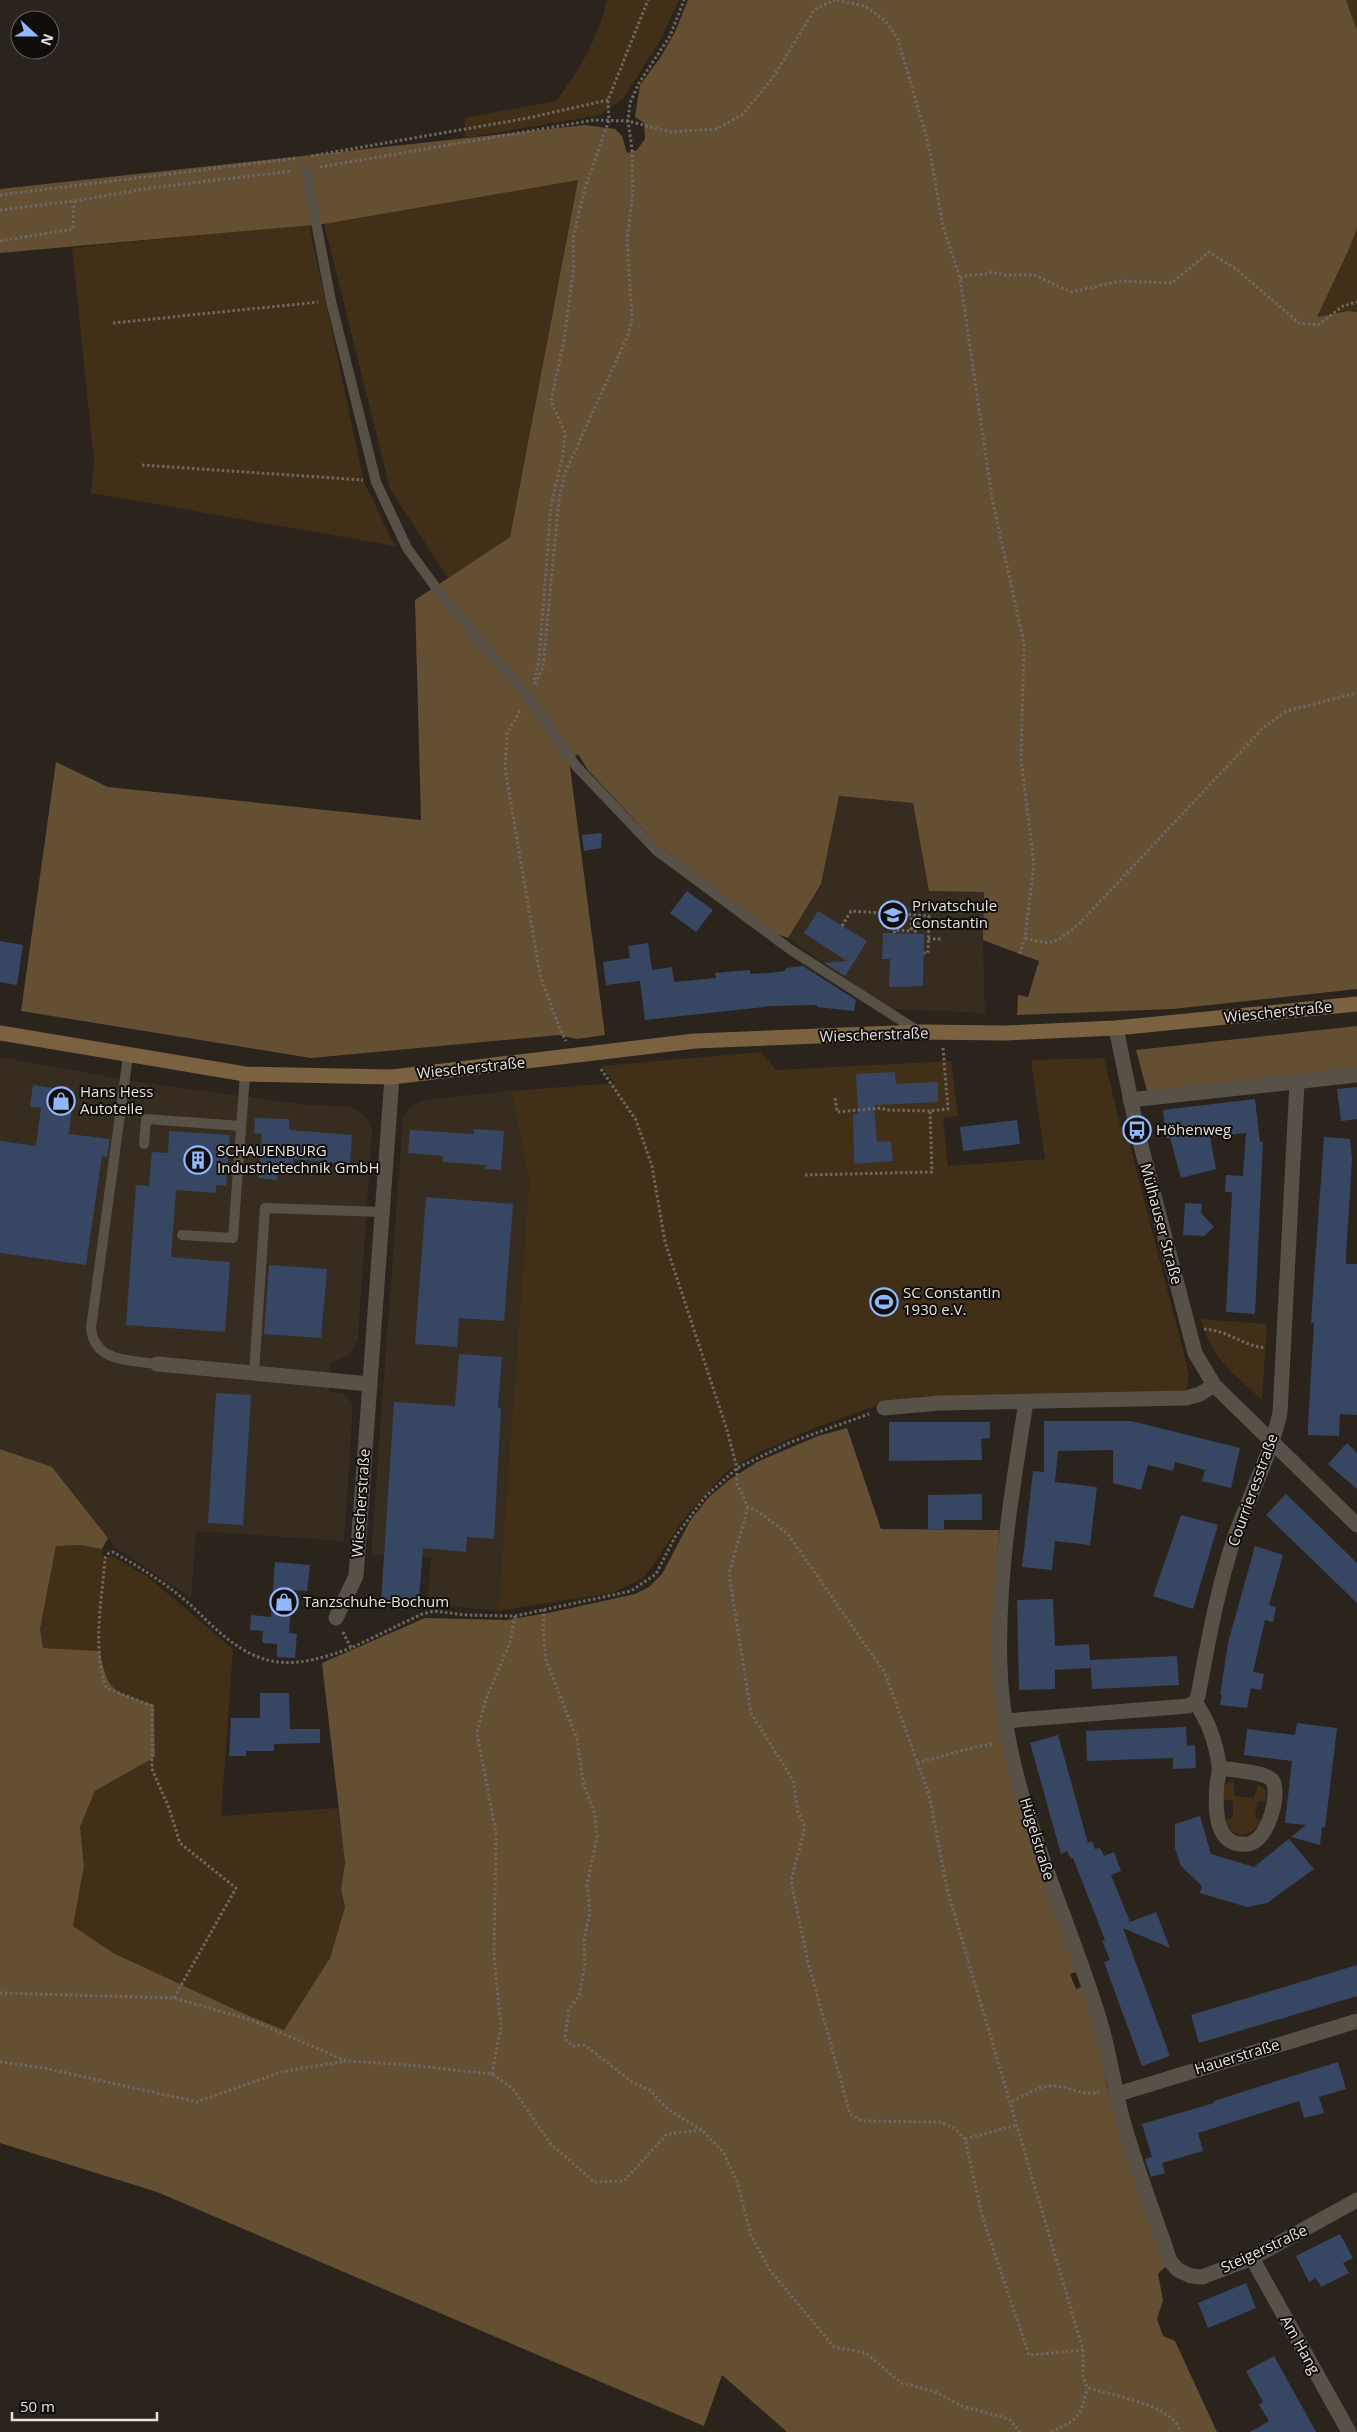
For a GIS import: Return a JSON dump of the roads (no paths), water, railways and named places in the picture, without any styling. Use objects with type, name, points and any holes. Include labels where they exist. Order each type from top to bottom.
[{"type":"main road","name":"Wiescherstraße","points":[[0,1033],[128,1056],[245,1074],[392,1077],[582,1056],[695,1041],[920,1032],[1006,1033],[1116,1028],[1357,1004]]},
{"type":"street","name":"Mülhauser Straße","points":[[1116,1028],[1130,1100],[1195,1353],[1214,1385],[1357,1525]]},
{"type":"street","points":[[1130,1100],[1357,1075]]},
{"type":"street","name":"Wiescherstraße","points":[[336,1618],[356,1576],[392,1077]]},
{"type":"street","name":"Courrieresstraße","points":[[1195,1702],[1198,1696],[1220,1587],[1234,1540],[1273,1443],[1280,1413],[1297,1082]]},
{"type":"street","points":[[157,1364],[370,1384]]},
{"type":"street","points":[[884,1408],[939,1403],[1186,1398],[1200,1394],[1214,1385]]},
{"type":"street","name":"Hügelstraße","points":[[1026,1402],[1006,1525],[1002,1572],[1000,1668],[1008,1742],[1043,1863],[1099,2018],[1121,2112],[1170,2261]]},
{"type":"street","points":[[1005,1721],[1188,1706],[1195,1702],[1205,1716],[1214,1736],[1220,1768],[1217,1785],[1218,1825],[1221,1834],[1230,1842],[1240,1845],[1251,1844],[1261,1838],[1269,1826],[1275,1786],[1271,1779],[1263,1775],[1220,1768]]},
{"type":"street","name":"Hauerstraße","points":[[1117,2089],[1357,2021]]},
{"type":"street","name":"Steigerstraße","points":[[1170,2261],[1178,2270],[1191,2276],[1202,2277],[1252,2258],[1357,2200]]},
{"type":"street","name":"Am Hang","points":[[1252,2258],[1349,2432]]},
{"type":"lane","points":[[306,170],[331,301],[376,482],[407,548],[445,600],[529,698],[576,766],[657,851],[791,950],[920,1032]]},
{"type":"lane","points":[[128,1056],[91,1328],[92,1341],[103,1352],[118,1358],[157,1364]]},
{"type":"lane","points":[[182,1235],[233,1238],[245,1074]]},
{"type":"lane","points":[[144,1144],[146,1119],[241,1126]]},
{"type":"lane","points":[[254,1374],[265,1208],[382,1212]]},
{"type":"place","name":"Privatschule Constantin","points":[[893,915]]},
{"type":"place","name":"Hans Hess Autoteile","points":[[61,1101]]},
{"type":"place","name":"Höhenweg","points":[[1137,1130]]},
{"type":"place","name":"SCHAUENBURG Industrietechnik GmbH","points":[[198,1160]]},
{"type":"place","name":"SC Constantin 1930 e.V.","points":[[884,1302]]},
{"type":"place","name":"Tanzschuhe-Bochum","points":[[284,1602]]}]
